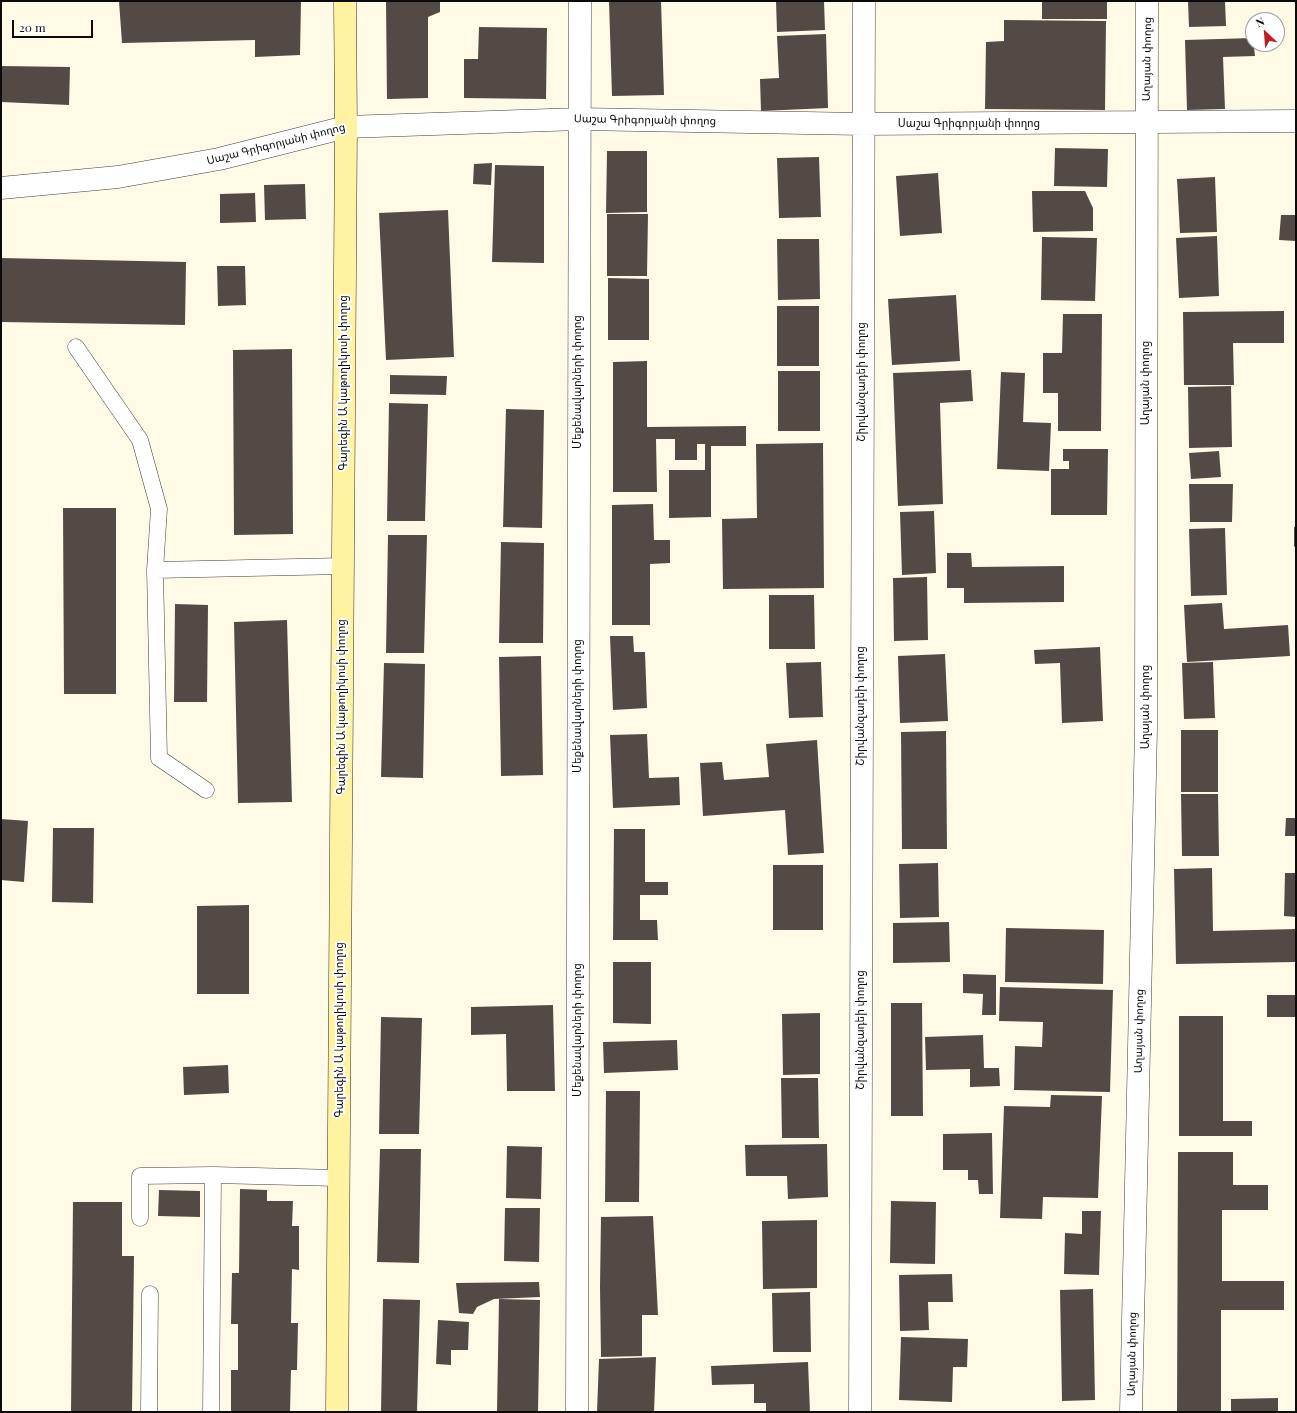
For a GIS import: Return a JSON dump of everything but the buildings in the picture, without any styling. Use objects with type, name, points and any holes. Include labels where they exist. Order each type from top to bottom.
[{"type":"street","name":"Գարեգին Ա կաթողիկոսի փողոց","points":[[337,1412],[346,1]]},
{"type":"street","name":"Մեքենավարների փողոց","points":[[577,1412],[580,1]]},
{"type":"street","name":"Շիրվանզադեի փողոց","points":[[860,1412],[862,124],[864,1]]},
{"type":"street","name":"Աղայան փողոց","points":[[1131,1412],[1146,729],[1147,1]]},
{"type":"street","name":"Սաշա Գրիգորյանի փողոց","points":[[1,188],[126,176],[219,159],[346,127],[579,118],[862,124],[1296,121]]},
{"type":"lane","points":[[76,347],[140,440],[159,509],[155,570],[159,758],[206,790]]},
{"type":"lane","points":[[155,570],[343,566]]},
{"type":"lane","points":[[211,1412],[213,1175]]},
{"type":"lane","points":[[140,1218],[140,1176],[213,1175],[338,1178]]},
{"type":"lane","points":[[149,1412],[150,1294]]}]
